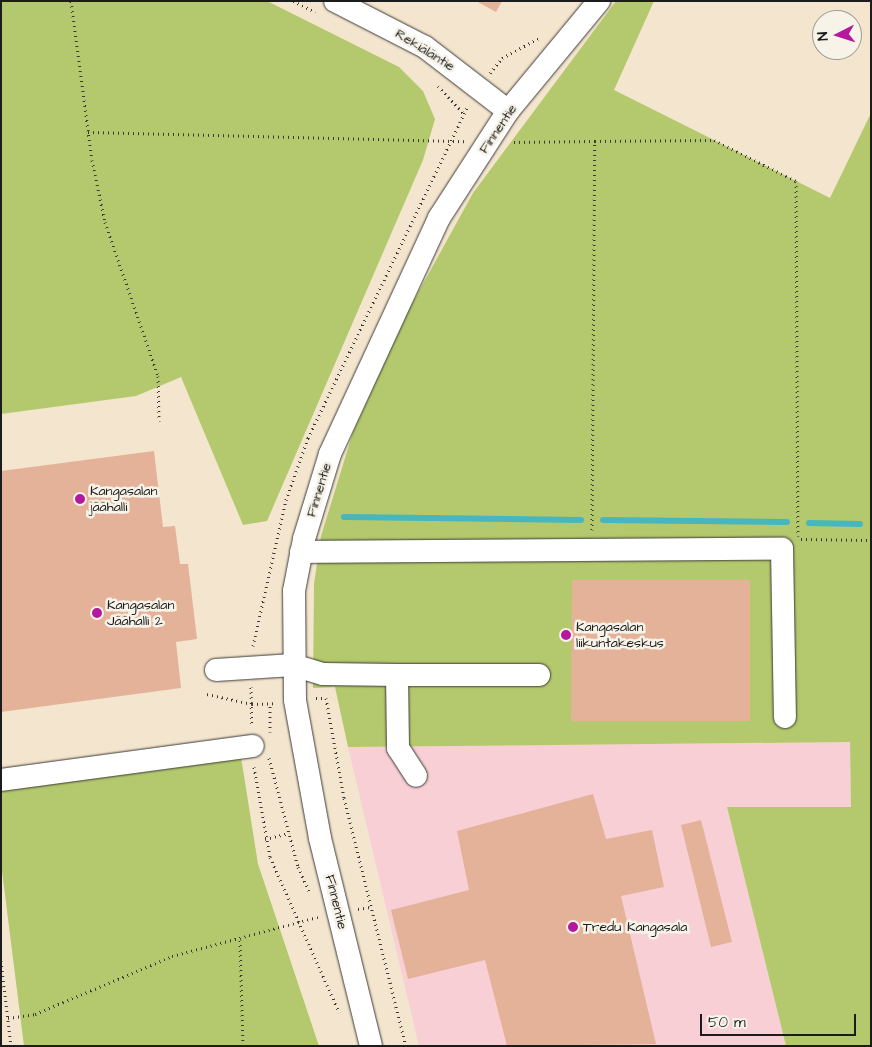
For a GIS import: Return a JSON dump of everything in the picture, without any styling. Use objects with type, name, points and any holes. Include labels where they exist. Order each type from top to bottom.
[{"type":"street","name":"Rekiäläntie","points":[[335,1],[425,47],[480,86],[508,111]]},
{"type":"street","name":"Finnentie","points":[[371,1046],[320,838],[295,700],[293,665],[294,591],[301,552],[330,454],[396,306],[439,218],[490,142],[508,111],[599,1]]},
{"type":"street","points":[[301,552],[782,549],[785,717]]},
{"type":"street","points":[[216,670],[251,666],[293,665],[323,674],[539,675]]},
{"type":"street","points":[[397,675],[398,748],[416,776]]},
{"type":"street","points":[[1,780],[264,746]]},
{"type":"path","points":[[71,1],[88,132],[105,222],[158,376],[159,421]]},
{"type":"path","points":[[480,86],[502,58],[542,36]]},
{"type":"path","points":[[88,132],[490,142],[714,140],[796,181],[798,539],[871,540]]},
{"type":"path","points":[[592,550],[595,141]]},
{"type":"path","points":[[251,666],[252,704],[289,833],[313,900]]},
{"type":"path","points":[[207,694],[252,704],[326,698],[344,798],[406,1046]]},
{"type":"path","points":[[270,703],[264,746],[265,839],[343,1021]]},
{"type":"path","points":[[265,839],[289,833]]},
{"type":"path","points":[[316,908],[320,916]]},
{"type":"path","points":[[8,1018],[35,1014],[172,956],[240,940],[299,922]]},
{"type":"path","points":[[240,940],[243,1046]]},
{"type":"path","points":[[1,961],[11,1046]]},
{"type":"shaded area","name":"Tredu Kangasala","points":[[850,742],[851,807],[727,807],[786,1046],[419,1046],[348,747]]},
{"type":"green space","points":[[1,1],[267,1],[399,67],[423,91],[435,119],[423,160],[267,521],[243,525],[181,377],[136,396],[1,414]]},
{"type":"green space","points":[[616,1],[654,1],[614,90],[830,198],[871,113],[871,1046],[786,1046],[727,807],[851,807],[850,742],[348,747],[335,687],[313,688],[314,584],[321,536],[353,432],[408,311],[473,193]]},
{"type":"green space","points":[[241,757],[258,864],[319,1046],[24,1046],[1,863],[1,789]]},
{"type":"building","points":[[476,1],[502,1],[496,12]]},
{"type":"building","points":[[154,451],[163,527],[175,526],[180,564],[188,564],[197,639],[176,642],[181,688],[1,712],[1,471]]},
{"type":"building","points":[[572,580],[750,580],[750,721],[571,721]]},
{"type":"building","points":[[593,794],[606,839],[652,830],[664,887],[621,896],[656,1044],[507,1046],[485,960],[408,979],[391,910],[469,890],[457,831]]},
{"type":"building","points":[[701,820],[732,942],[711,947],[681,825]]},
{"type":"waterway","points":[[344,517],[581,520]]},
{"type":"waterway","points":[[603,520],[787,522]]},
{"type":"waterway","points":[[809,523],[860,524]]},
{"type":"place","name":"Kangasalan jäähalli","points":[[80,499]]},
{"type":"place","name":"Kangasalan Jäähalli 2","points":[[97,613]]},
{"type":"place","name":"Kangasalan liikuntakeskus","points":[[566,635]]},
{"type":"place","name":"Tredu Kangasala","points":[[573,927]]}]
